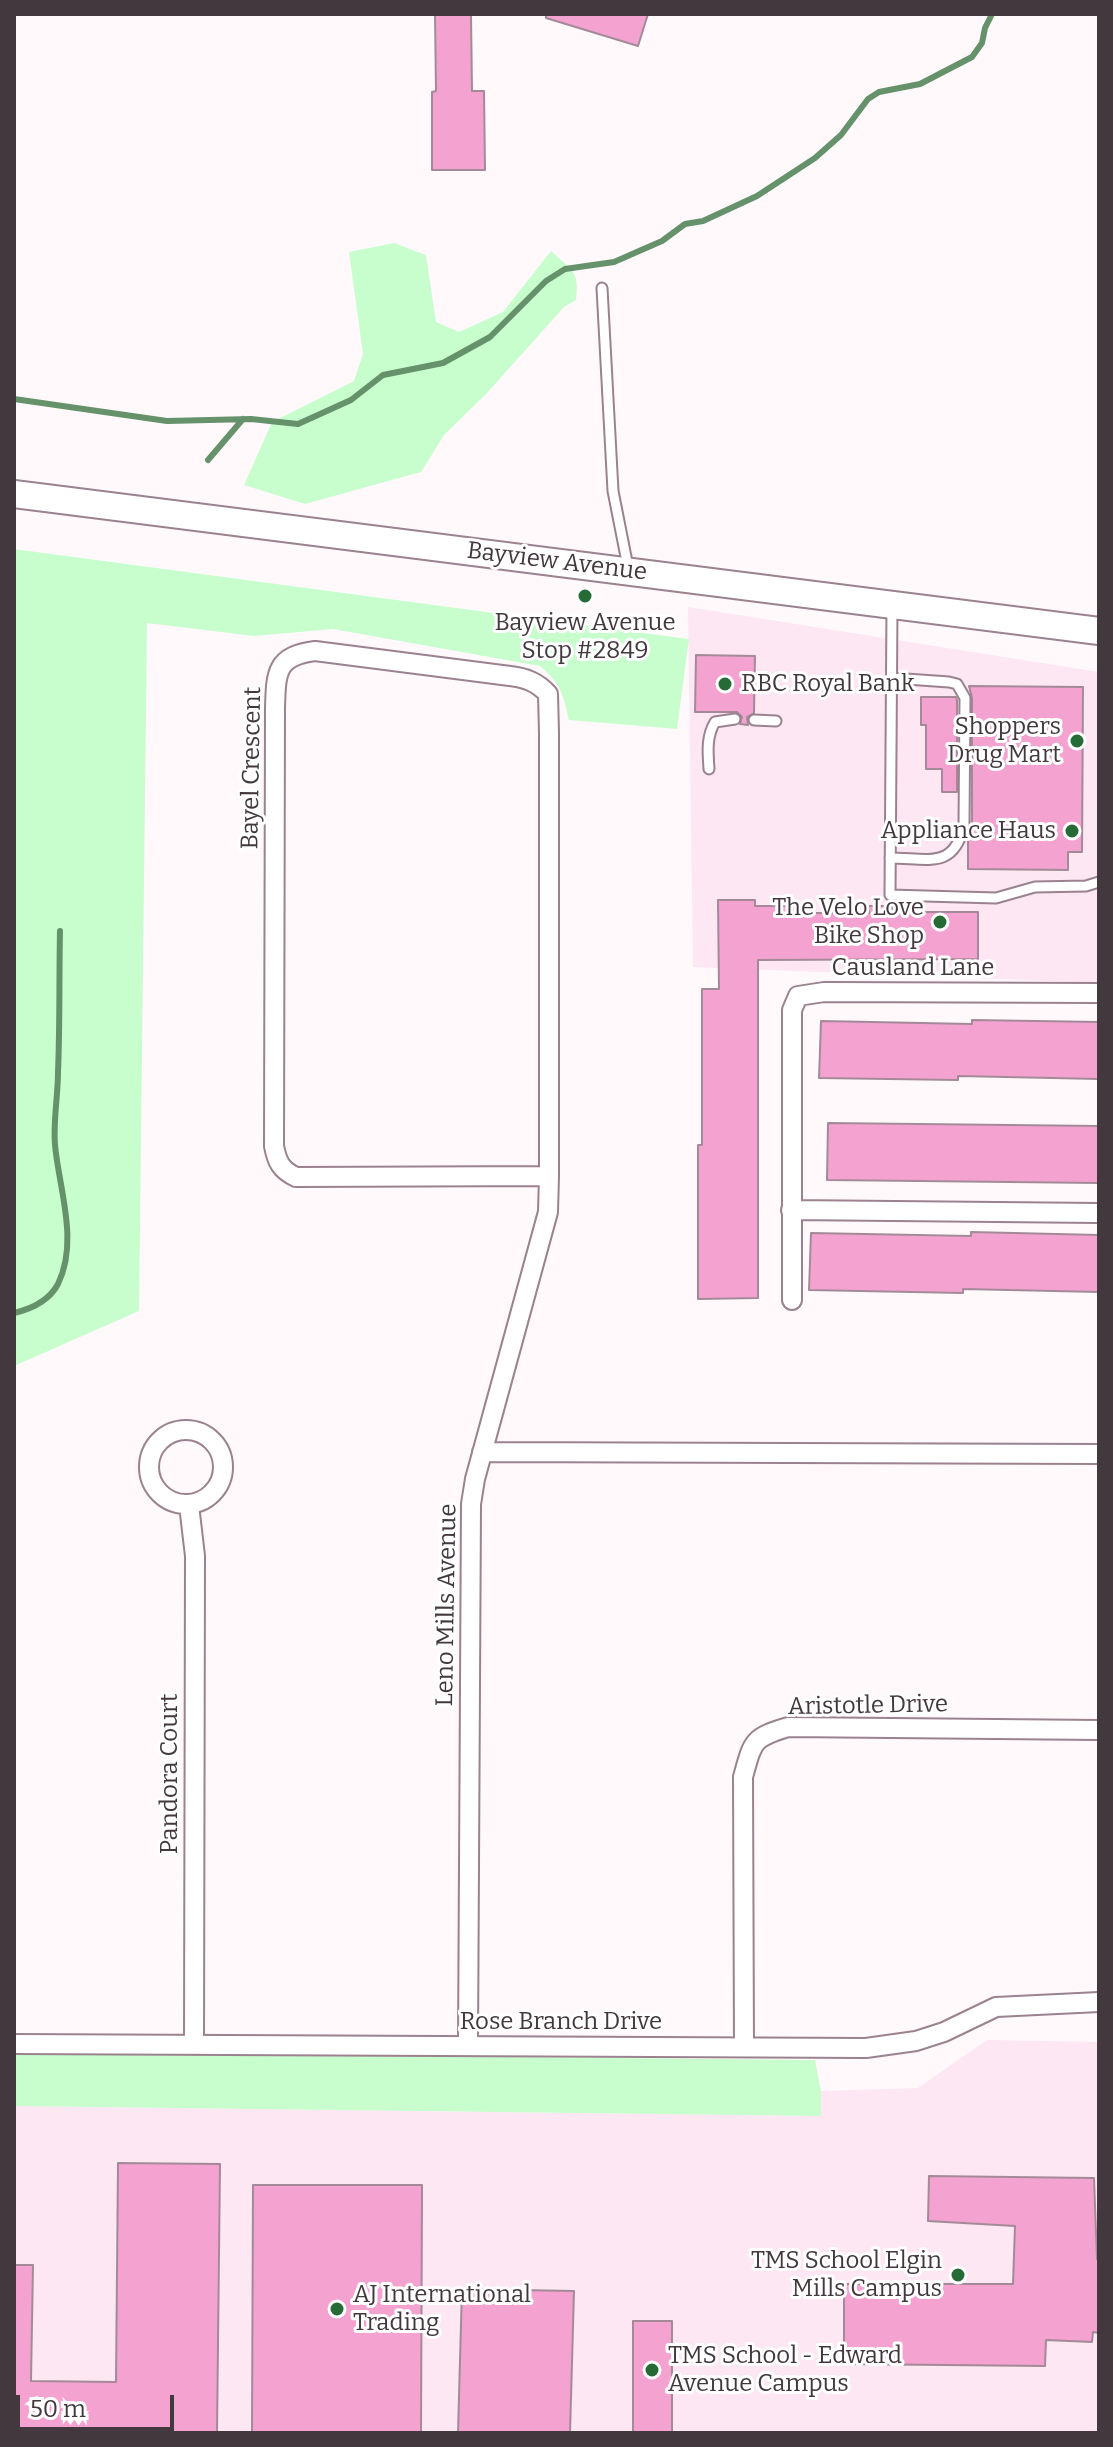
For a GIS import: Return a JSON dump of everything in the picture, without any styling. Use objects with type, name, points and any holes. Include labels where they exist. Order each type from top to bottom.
[{"type":"main road","name":"Bayview Avenue","points":[[14,494],[1099,631]]},
{"type":"street","name":"Bayel Crescent","points":[[327,652],[510,676],[526,679],[548,694],[549,1176],[296,1177],[285,1172],[277,1162],[274,1146],[275,695],[282,665],[296,653],[327,652]]},
{"type":"street","name":"Causland Lane","points":[[792,1300],[792,1010],[798,996],[824,992],[1099,993]]},
{"type":"street","name":"Leno Mills Avenue","points":[[468,2045],[470,1527],[475,1479],[541,1245],[548,1212],[549,1176]]},
{"type":"street","points":[[791,1210],[1099,1213]]},
{"type":"street","points":[[188,1429],[200,1432],[219,1448],[224,1473],[212,1495],[189,1505],[177,1504],[157,1491],[149,1468],[150,1456],[164,1436],[188,1429]]},
{"type":"street","points":[[482,1452],[1099,1454]]},
{"type":"street","name":"Pandora Court","points":[[189,1505],[195,1556],[194,2044]]},
{"type":"street","name":"Aristotle Drive","points":[[744,2047],[743,1777],[750,1751],[762,1735],[788,1727],[1099,1730]]},
{"type":"street","name":"Rose Branch Drive","points":[[14,2044],[889,2047],[944,2032],[996,2007],[1099,2002]]},
{"type":"lane","points":[[602,288],[613,491],[628,571]]},
{"type":"lane","points":[[892,605],[890,895],[996,898],[1035,887],[1086,886],[1099,882]]},
{"type":"lane","points":[[890,858],[943,858],[955,851],[964,825],[965,698],[957,684],[892,678]]},
{"type":"lane","points":[[709,769],[710,729],[715,722],[735,719]]},
{"type":"lane","points":[[754,720],[776,721]]},
{"type":"shaded area","points":[[688,607],[1099,672],[1099,983],[693,967]]},
{"type":"shaded area","points":[[987,2040],[1099,2042],[1099,2433],[14,2433],[14,2106],[820,2116],[821,2091],[918,2088]]},
{"type":"green space","points":[[394,243],[426,255],[436,322],[459,332],[503,312],[551,251],[575,276],[576,300],[564,307],[487,393],[444,435],[421,472],[305,504],[244,485],[272,422],[354,381],[363,354],[349,252]]},
{"type":"green space","points":[[14,549],[689,639],[677,729],[569,720],[560,690],[540,666],[333,629],[254,636],[147,623],[139,1311],[14,1366]]},
{"type":"green space","points":[[14,2052],[815,2060],[821,2091],[821,2116],[14,2106]]},
{"type":"building","points":[[435,14],[471,14],[472,91],[484,91],[485,170],[432,170],[432,92],[436,91]]},
{"type":"building","points":[[546,14],[648,14],[638,46],[546,18]]},
{"type":"building","name":"RBC Royal Bank","points":[[696,655],[755,656],[754,713],[747,717],[748,725],[740,724],[742,717],[737,712],[695,712]]},
{"type":"building","points":[[969,686],[1083,687],[1082,852],[1068,852],[1068,870],[968,869],[968,838],[972,825],[972,698]]},
{"type":"building","points":[[921,697],[956,697],[957,792],[942,792],[942,769],[926,769],[926,725],[921,725]]},
{"type":"building","points":[[718,900],[755,900],[755,906],[794,906],[794,913],[869,913],[869,906],[892,906],[892,912],[978,912],[978,959],[758,960],[758,1298],[698,1299],[702,989],[719,989]]},
{"type":"building","points":[[972,1020],[1099,1022],[1099,1079],[958,1076],[958,1080],[819,1078],[821,1021],[972,1024]]},
{"type":"building","points":[[828,1123],[1099,1126],[1099,1183],[827,1180]]},
{"type":"building","points":[[971,1232],[1099,1235],[1099,1292],[809,1290],[811,1233],[971,1236]]},
{"type":"building","points":[[118,2163],[220,2164],[217,2433],[14,2433],[14,2265],[33,2265],[31,2381],[116,2382]]},
{"type":"building","points":[[929,2176],[1094,2178],[1099,2333],[1093,2332],[1092,2342],[1046,2340],[1045,2366],[844,2364],[844,2284],[1013,2284],[1015,2226],[928,2221]]},
{"type":"building","name":"AJ International Trading","points":[[253,2185],[422,2185],[421,2433],[252,2433]]},
{"type":"building","points":[[462,2289],[574,2291],[570,2433],[458,2433]]},
{"type":"building","name":"TMS School - Edward Avenue Campus","points":[[633,2321],[672,2321],[672,2433],[633,2433]]},
{"type":"waterway","points":[[14,399],[167,421],[251,419],[298,424],[351,400],[383,375],[443,363],[490,337],[546,281],[565,269],[614,262],[662,241],[685,224],[703,221],[757,196],[815,158],[841,135],[868,99],[879,92],[920,84],[972,57],[982,43],[992,14]]},
{"type":"waterway","points":[[208,460],[243,419]]},
{"type":"waterway","points":[[14,1313],[50,1295],[58,1284],[67,1250],[66,1215],[55,1136],[60,931]]},
{"type":"place","name":"Bayview Avenue Stop #2849","points":[[585,596]]},
{"type":"place","name":"RBC Royal Bank","points":[[725,684]]},
{"type":"place","name":"Shoppers Drug Mart","points":[[1077,741]]},
{"type":"place","name":"Appliance Haus","points":[[1072,831]]},
{"type":"place","name":"The Velo Love Bike Shop","points":[[940,922]]},
{"type":"place","name":"TMS School Elgin Mills Campus","points":[[958,2275]]},
{"type":"place","name":"AJ International Trading","points":[[337,2309]]},
{"type":"place","name":"TMS School - Edward Avenue Campus","points":[[652,2370]]}]
